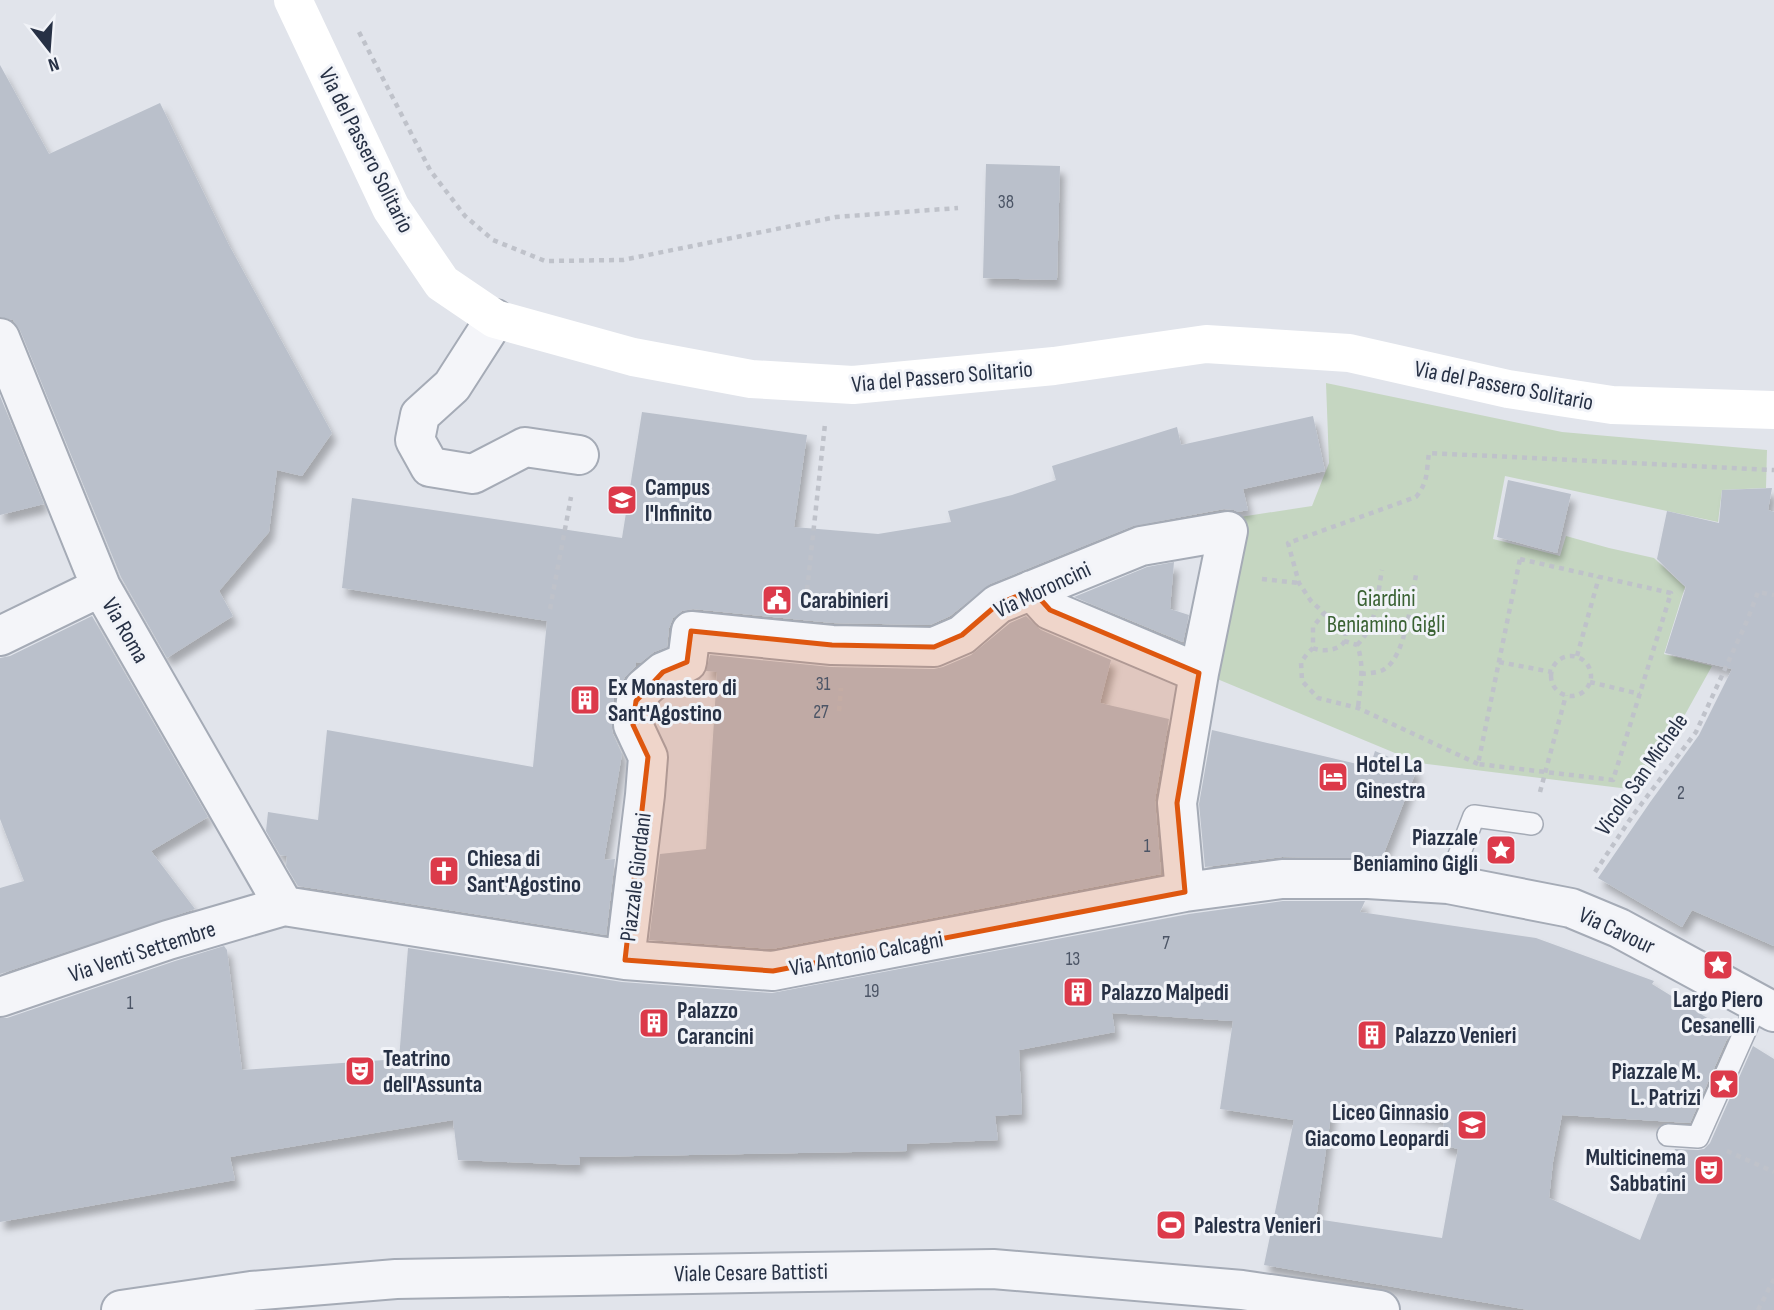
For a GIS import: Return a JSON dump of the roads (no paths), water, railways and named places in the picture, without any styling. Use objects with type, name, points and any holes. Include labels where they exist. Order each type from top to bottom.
[{"type":"main road","name":"Via del Passero Solitario","points":[[293,0],[391,208],[442,283],[495,319],[633,357],[751,379],[853,385],[1054,366],[1206,344],[1349,352],[1508,389],[1612,405],[1774,410]]},
{"type":"street","points":[[495,319],[452,386],[420,415],[415,440],[430,467],[473,474],[525,447],[579,455]]},
{"type":"street","name":"Via Roma","points":[[0,338],[102,587],[284,906]]},
{"type":"street","name":"Via Moroncini","points":[[645,795],[648,757],[633,725],[636,701],[644,688],[663,672],[687,662],[691,631],[832,645],[934,647],[962,635],[998,604],[1141,546],[1228,531],[1199,673],[1177,803],[1185,892]]},
{"type":"street","points":[[0,636],[102,587]]},
{"type":"street","points":[[1032,590],[1050,610],[1199,673]]},
{"type":"street","name":"Piazzale Giordani","points":[[625,960],[645,795]]},
{"type":"street","name":"Via Antonio Calcagni","points":[[284,906],[625,960],[773,971],[1185,892],[1282,879],[1368,879],[1448,884]]},
{"type":"street","name":"Via Cavour","points":[[1448,884],[1571,908],[1619,928],[1766,1007]]},
{"type":"street","name":"Via Venti Settembre","points":[[0,997],[168,940],[284,906]]},
{"type":"street","name":"Viale Cesare Battisti","points":[[121,1310],[251,1291],[396,1279],[993,1269],[1242,1290],[1380,1310]]},
{"type":"lane","points":[[1448,884],[1474,816],[1532,824]]},
{"type":"lane","points":[[1668,1135],[1698,1137],[1766,1007]]},
{"type":"place","name":"Campus l'Infinito","points":[[622,500]]},
{"type":"place","name":"Carabinieri","points":[[777,600]]},
{"type":"place","name":"Ex Monastero di Sant'Agostino","points":[[585,700]]},
{"type":"place","name":"Hotel La Ginestra","points":[[1333,777]]},
{"type":"place","name":"Piazzale Beniamino Gigli","points":[[1501,850]]},
{"type":"place","name":"Chiesa di Sant'Agostino","points":[[444,871]]},
{"type":"place","name":"Largo Piero Cesanelli","points":[[1718,965]]},
{"type":"place","name":"Palazzo Malpedi","points":[[1078,992]]},
{"type":"place","name":"Palazzo Carancini","points":[[654,1023]]},
{"type":"place","name":"Palazzo Venieri","points":[[1372,1035]]},
{"type":"place","name":"Teatrino dell'Assunta","points":[[360,1071]]},
{"type":"place","name":"Piazzale M. L. Patrizi","points":[[1724,1084]]},
{"type":"place","name":"Liceo Ginnasio Giacomo Leopardi","points":[[1472,1125]]},
{"type":"place","name":"Multicinema Sabbatini","points":[[1709,1170]]},
{"type":"place","name":"Palestra Venieri","points":[[1171,1225]]},
{"type":"park label","name":"Giardini Beniamino Gigli","points":[[1386,611]]}]
